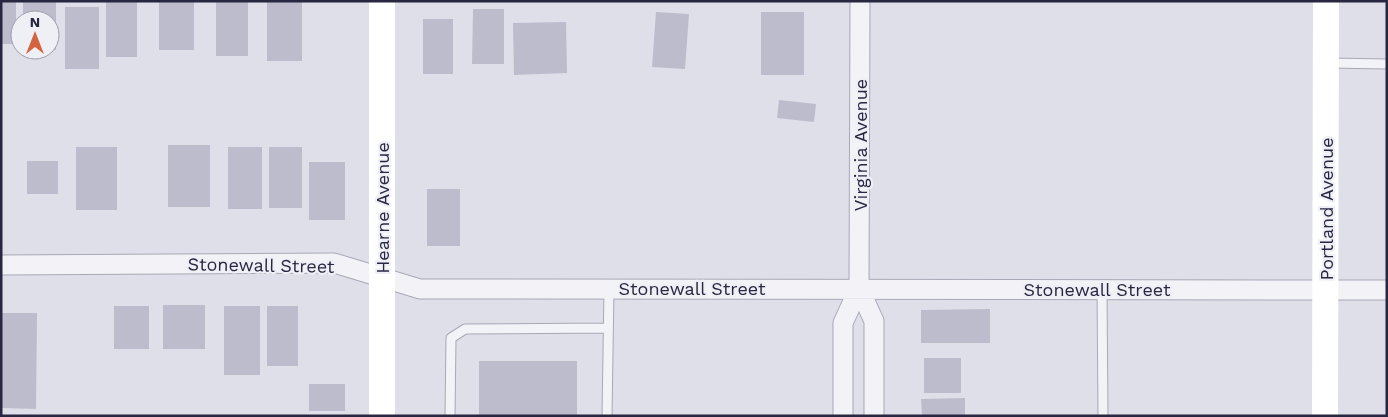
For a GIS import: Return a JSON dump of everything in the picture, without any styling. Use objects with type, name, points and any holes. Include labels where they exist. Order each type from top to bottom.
[{"type":"street","name":"Hearne Avenue","points":[[382,1],[382,416]]},
{"type":"street","name":"Virginia Avenue","points":[[860,1],[859,288],[874,322],[874,416]]},
{"type":"street","name":"Portland Avenue","points":[[1325,416],[1326,1]]},
{"type":"street","name":"Stonewall Street","points":[[1,265],[334,263],[420,289],[1387,290]]},
{"type":"street","name":"Virginia Avenue","points":[[843,416],[843,323],[859,288]]},
{"type":"lane","points":[[1326,63],[1387,64]]},
{"type":"lane","points":[[607,416],[609,288]]},
{"type":"lane","points":[[1102,289],[1103,416]]},
{"type":"lane","points":[[450,416],[451,338],[465,329],[608,328]]},
{"type":"building","points":[[1,1],[16,1],[16,10],[10,10],[10,44],[1,44]]},
{"type":"building","points":[[23,1],[56,1],[56,10],[23,10]]},
{"type":"building","points":[[106,1],[137,1],[137,57],[106,57]]},
{"type":"building","points":[[159,1],[194,1],[194,50],[159,50]]},
{"type":"building","points":[[216,1],[248,1],[248,56],[216,56]]},
{"type":"building","points":[[267,1],[302,1],[302,61],[267,61]]},
{"type":"building","points":[[65,7],[99,7],[99,69],[65,69]]},
{"type":"building","points":[[473,9],[504,9],[504,64],[472,64]]},
{"type":"building","points":[[656,12],[689,14],[685,69],[652,67]]},
{"type":"building","points":[[761,12],[804,12],[804,75],[761,75]]},
{"type":"building","points":[[423,19],[453,19],[453,74],[423,74]]},
{"type":"building","points":[[566,22],[567,73],[514,75],[513,23]]},
{"type":"building","points":[[779,100],[816,104],[814,122],[777,118]]},
{"type":"building","points":[[168,145],[210,145],[210,207],[168,207]]},
{"type":"building","points":[[76,147],[117,147],[117,210],[76,210]]},
{"type":"building","points":[[228,147],[262,147],[262,209],[228,209]]},
{"type":"building","points":[[269,147],[302,147],[302,208],[269,208]]},
{"type":"building","points":[[27,161],[58,161],[58,194],[27,194]]},
{"type":"building","points":[[309,162],[345,162],[345,220],[309,220]]},
{"type":"building","points":[[427,189],[460,189],[460,246],[427,246]]},
{"type":"building","points":[[163,305],[205,305],[205,349],[163,349]]},
{"type":"building","points":[[114,306],[149,306],[149,349],[114,349]]},
{"type":"building","points":[[224,306],[260,306],[260,375],[224,375]]},
{"type":"building","points":[[267,306],[298,306],[298,366],[267,366]]},
{"type":"building","points":[[990,309],[990,343],[921,343],[921,310]]},
{"type":"building","points":[[1,313],[37,313],[36,409],[1,408]]},
{"type":"building","points":[[924,358],[961,358],[961,393],[924,393]]},
{"type":"building","points":[[479,361],[577,361],[577,416],[479,416]]},
{"type":"building","points":[[309,384],[345,384],[345,411],[309,411]]},
{"type":"building","points":[[965,398],[965,416],[922,416],[921,399]]}]
